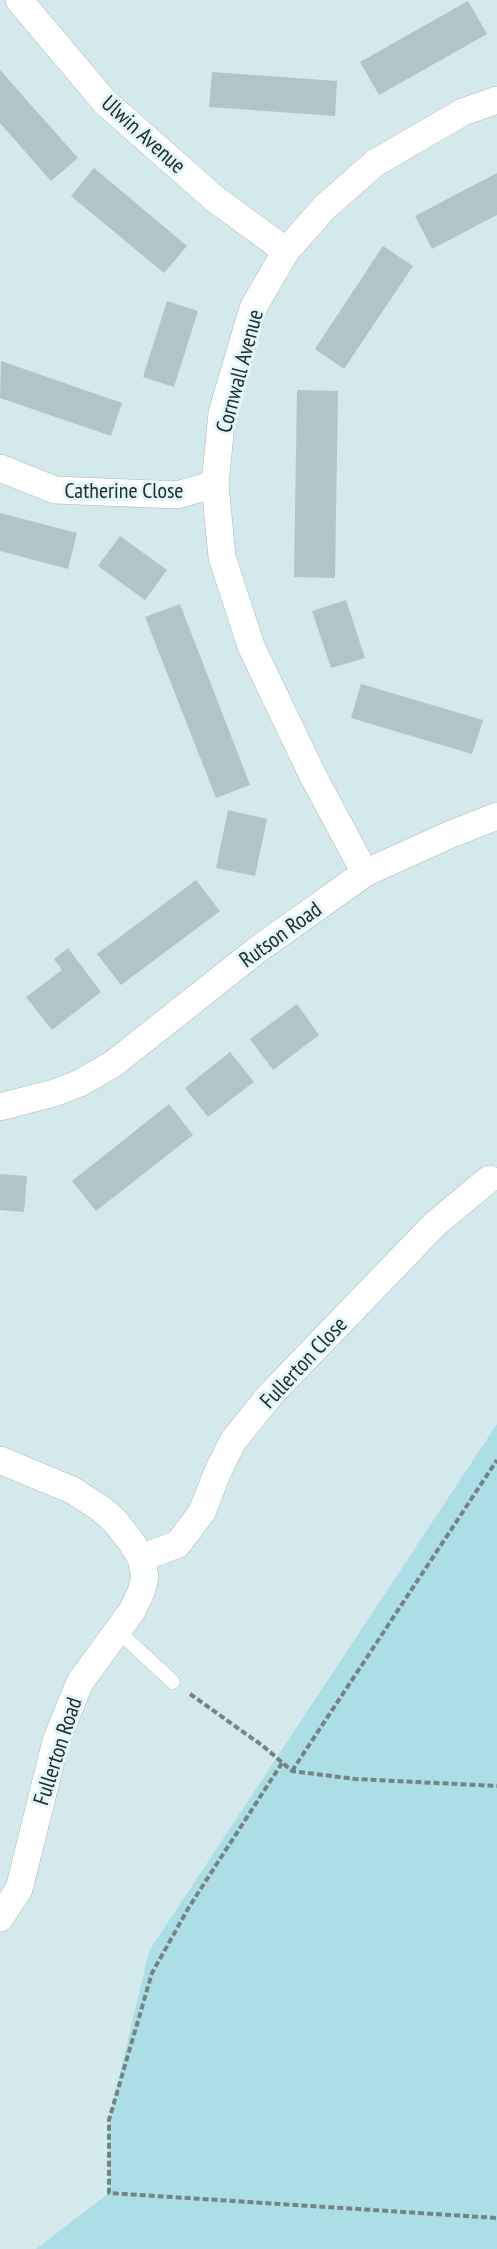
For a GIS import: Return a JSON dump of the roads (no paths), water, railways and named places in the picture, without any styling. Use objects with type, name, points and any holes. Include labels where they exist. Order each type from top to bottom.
[{"type":"street","name":"Ulwin Avenue","points":[[19,0],[105,102],[215,200],[286,251]]},
{"type":"street","name":"Cornwall Avenue","points":[[365,873],[312,774],[251,646],[222,556],[215,484],[222,413],[253,308],[286,251],[326,207],[375,163],[463,112],[497,100]]},
{"type":"street","name":"Catherine Close","points":[[0,468],[55,490],[177,495],[215,484]]},
{"type":"street","name":"Rutson Road","points":[[0,1107],[54,1093],[80,1083],[113,1064],[256,950],[365,873],[497,816]]},
{"type":"street","name":"Fullerton Close","points":[[141,1558],[178,1544],[202,1512],[233,1441],[271,1394],[435,1224],[489,1179]]},
{"type":"street","points":[[0,1460],[72,1490],[100,1508],[115,1521],[141,1558]]},
{"type":"street","name":"Fullerton Road","points":[[0,1918],[19,1889],[56,1740],[80,1682],[132,1611],[141,1592],[145,1577],[141,1558]]},
{"type":"lane","points":[[117,1630],[173,1682]]}]
